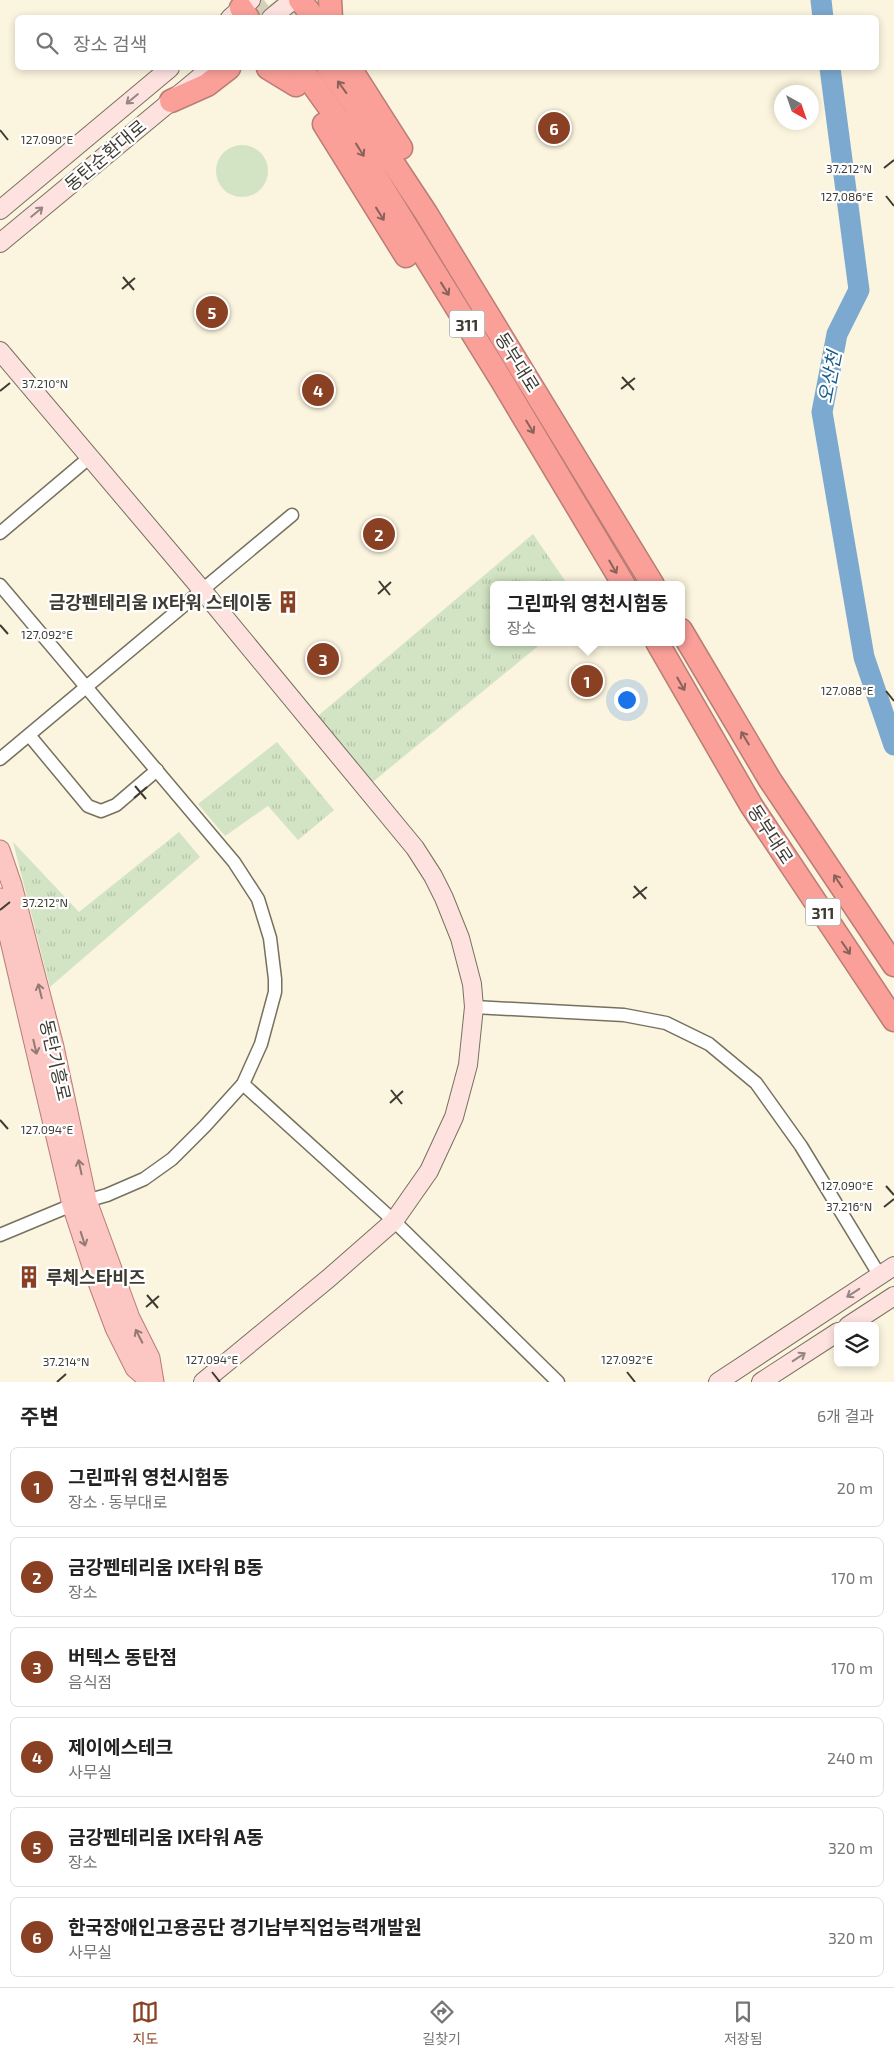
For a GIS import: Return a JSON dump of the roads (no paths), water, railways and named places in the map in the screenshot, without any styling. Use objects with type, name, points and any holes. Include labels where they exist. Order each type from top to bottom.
[{"type":"highway","points":[[300,0],[312,15]]},
{"type":"highway","points":[[330,0],[331,15]]},
{"type":"highway","points":[[171,101],[207,85],[226,70]]},
{"type":"highway","points":[[278,70],[294,73]]},
{"type":"highway","name":"동부대로","points":[[329,70],[426,213],[651,581]]},
{"type":"highway","points":[[353,71],[449,224],[590,465],[637,558]]},
{"type":"highway","name":"동부대로","points":[[294,73],[355,143],[622,581]]},
{"type":"highway","name":"동부대로","points":[[685,637],[770,780],[894,965]]},
{"type":"highway","name":"동부대로","points":[[659,646],[751,805],[894,1020]]},
{"type":"main road","name":"동탄기흥로","points":[[0,850],[12,885],[51,1038],[80,1203]]},
{"type":"main road","name":"동탄기흥로","points":[[0,898],[80,1203],[130,1318],[150,1358],[152,1382]]},
{"type":"street","points":[[275,15],[293,0]]},
{"type":"street","name":"동탄순환대로","points":[[0,210],[168,70]]},
{"type":"street","name":"동탄순환대로","points":[[0,243],[209,70]]},
{"type":"street","points":[[0,352],[203,591],[415,848],[429,869],[444,898],[460,938],[472,984],[474,1007],[468,1065],[454,1118],[429,1172],[394,1221],[329,1278],[203,1382]]},
{"type":"street","points":[[0,533],[90,457]]},
{"type":"street","points":[[0,759],[292,515]]},
{"type":"street","points":[[0,585],[234,862],[258,900],[270,938],[275,992],[261,1044],[243,1084],[172,1159],[144,1179],[0,1236]]},
{"type":"street","points":[[29,735],[88,806],[101,811],[116,805],[158,770]]},
{"type":"street","points":[[474,1007],[624,1015],[666,1023],[709,1044],[756,1083],[887,1271],[718,1382]]},
{"type":"street","points":[[243,1084],[394,1221],[558,1382]]},
{"type":"street","points":[[854,1322],[894,1296]]},
{"type":"street","points":[[761,1382],[834,1335]]},
{"type":"waterway","name":"오산천","points":[[821,0],[823,15]]},
{"type":"waterway","name":"오산천","points":[[830,70],[859,290],[837,334],[822,412],[864,657],[894,745]]},
{"type":"tunnel","points":[[250,0],[262,15]]},
{"type":"tunnel","points":[[276,0],[288,15]]},
{"type":"place","name":"한국장애인고용공단 경기남부직업능력개발원","points":[[554,128]]},
{"type":"place","name":"금강펜테리움 IX타워 A동","points":[[212,312]]},
{"type":"place","name":"제이에스테크","points":[[318,390]]},
{"type":"place","name":"금강펜테리움 IX타워 B동","points":[[379,534]]},
{"type":"place","name":"금강펜테리움 IX타워 스테이동","points":[[288,602]]},
{"type":"place","name":"버텍스 동탄점","points":[[323,659]]},
{"type":"place","name":"그린파워 영천시험동","points":[[587,681]]},
{"type":"place","name":"루체스타비즈","points":[[29,1277]]}]
